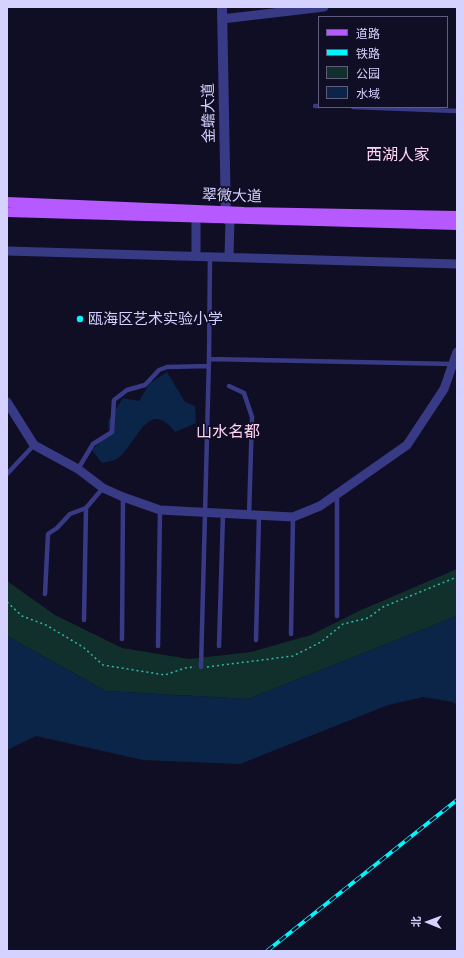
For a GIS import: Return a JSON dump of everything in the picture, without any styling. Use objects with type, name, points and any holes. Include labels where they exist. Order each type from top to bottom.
[{"type":"main road","name":"翠微大道","points":[[7,202],[227,216],[457,224]]},
{"type":"main road","name":"翠微大道","points":[[7,212],[196,218],[227,216],[457,216]]},
{"type":"street","name":"金蟾大道","points":[[222,7],[227,216]]},
{"type":"street","points":[[222,19],[324,7]]},
{"type":"street","points":[[227,216],[229,257]]},
{"type":"street","points":[[196,218],[196,256]]},
{"type":"street","points":[[7,251],[457,264]]},
{"type":"street","points":[[7,402],[34,445],[78,469],[103,488],[123,497],[160,510],[248,516],[293,517],[320,506],[407,445],[444,389],[455,364],[457,352]]},
{"type":"lane","points":[[379,108],[457,111]]},
{"type":"lane","points":[[201,667],[209,366],[210,256]]},
{"type":"lane","points":[[209,359],[455,364]]},
{"type":"lane","points":[[78,469],[93,444],[112,432],[114,400],[127,390],[145,385],[159,370],[167,366],[209,366]]},
{"type":"lane","points":[[229,386],[244,393],[252,417],[248,516]]},
{"type":"lane","points":[[7,474],[34,445]]},
{"type":"lane","points":[[45,594],[48,534],[57,528],[70,514],[86,508],[103,488]]},
{"type":"lane","points":[[337,494],[337,616]]},
{"type":"lane","points":[[122,640],[123,497]]},
{"type":"lane","points":[[84,620],[86,508]]},
{"type":"lane","points":[[158,646],[160,510]]},
{"type":"lane","points":[[219,646],[223,514]]},
{"type":"lane","points":[[256,640],[259,516]]},
{"type":"lane","points":[[291,634],[293,517]]},
{"type":"path","points":[[7,602],[22,616],[46,625],[84,646],[103,665],[165,675],[185,668],[228,665],[293,656],[321,642],[343,624],[368,618],[383,606],[457,577]]},
{"type":"green space","points":[[457,569],[457,616],[248,699],[106,691],[7,636],[7,581],[55,615],[122,648],[189,659],[251,652],[311,635],[359,611]]},
{"type":"water","points":[[167,372],[185,402],[195,406],[196,423],[175,432],[166,422],[157,419],[150,421],[143,426],[117,459],[102,463],[92,450],[109,433],[108,421],[123,398],[139,401],[150,383]]},
{"type":"water","points":[[457,616],[457,705],[453,702],[423,697],[388,705],[240,764],[143,760],[36,736],[7,750],[7,636],[106,691],[248,699]]},
{"type":"railway","points":[[267,951],[457,800]]},
{"type":"place","name":"瓯海区艺术实验小学","points":[[80,319]]},
{"type":"district","name":"西湖人家","points":[[398,155]]},
{"type":"district","name":"山水名都","points":[[228,432]]}]
